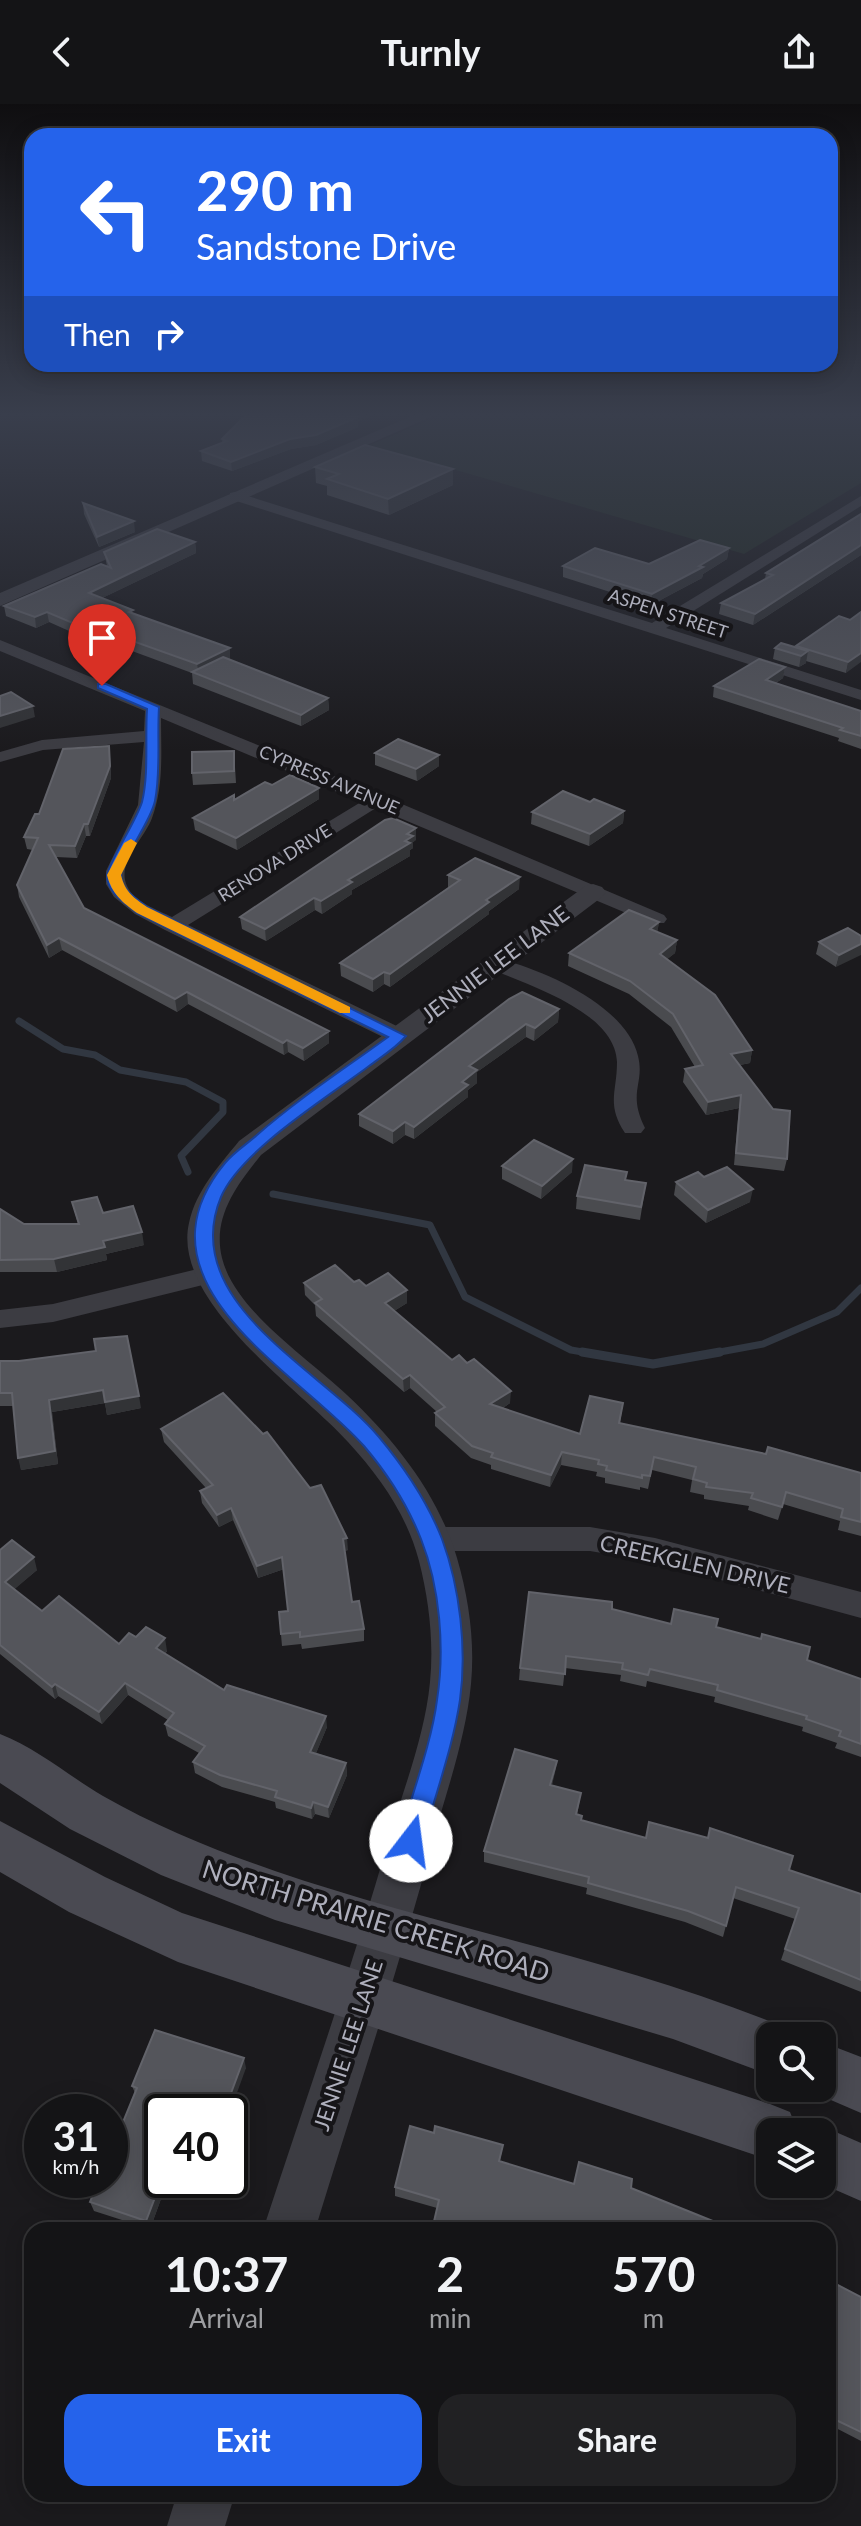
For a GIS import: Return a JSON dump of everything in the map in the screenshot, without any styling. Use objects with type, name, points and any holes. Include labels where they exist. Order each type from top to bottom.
[{"type":"main road","name":"NORTH PRAIRIE CREEK ROAD","points":[[0,1756],[77,1808],[184,1862],[270,1894],[385,1929],[562,1977],[756,2043]]},
{"type":"main road","points":[[0,1844],[38,1870],[100,1903],[178,1937],[756,2127]]},
{"type":"main road","points":[[836,2075],[861,2085]]},
{"type":"main road","points":[[836,2161],[861,2173]]},
{"type":"street","points":[[0,600],[169,525]]},
{"type":"street","name":"ASPEN STREET","points":[[325,525],[861,695]]},
{"type":"street","points":[[652,630],[821,525]]},
{"type":"street","name":"CYPRESS AVENUE","points":[[0,645],[657,919]]},
{"type":"street","points":[[153,707],[148,801],[114,875],[118,889],[126,899],[172,926],[399,1036]]},
{"type":"street","points":[[0,757],[42,745],[152,736]]},
{"type":"street","name":"RENOVA DRIVE","points":[[172,926],[377,800]]},
{"type":"street","name":"JENNIE LEE LANE","points":[[292,2222],[385,1929],[449,1701],[451,1645],[445,1589],[431,1539],[408,1492],[370,1441],[228,1305],[210,1275],[204,1246],[205,1220],[213,1195],[232,1166],[277,1126],[593,892]]},
{"type":"street","points":[[496,964],[588,1006],[613,1027],[627,1056],[628,1079],[623,1103],[633,1128]]},
{"type":"street","points":[[0,1319],[53,1313],[210,1275]]},
{"type":"street","name":"CREEKGLEN DRIVE","points":[[431,1539],[590,1539],[655,1550],[861,1605]]},
{"type":"street","points":[[196,2526],[204,2502]]},
{"type":"shaded area","points":[[645,525],[792,525],[744,554]]},
{"type":"building","points":[[92,525],[125,525],[97,537]]},
{"type":"building","points":[[843,525],[861,525],[861,545],[755,614],[721,603],[773,575],[766,573]]},
{"type":"building","points":[[157,529],[195,542],[89,593],[133,610],[129,612],[230,648],[197,664],[130,640],[122,644],[47,612],[35,617],[4,606],[101,564],[111,568],[104,552]]},
{"type":"building","points":[[700,540],[729,548],[699,566],[703,567],[652,594],[563,566],[595,548],[649,564]]},
{"type":"building","points":[[861,612],[861,653],[848,662],[796,646],[839,616],[850,620]]},
{"type":"building","points":[[781,643],[808,651],[801,656],[775,648]]},
{"type":"building","points":[[223,657],[328,698],[301,715],[192,672]]},
{"type":"building","points":[[759,659],[785,667],[766,680],[861,711],[861,736],[714,686]]},
{"type":"building","points":[[11,692],[33,706],[0,716],[0,696]]},
{"type":"building","points":[[398,739],[439,755],[416,769],[375,753]]},
{"type":"building","points":[[109,746],[110,766],[88,824],[84,824],[75,846],[49,845],[84,908],[329,1031],[303,1048],[287,1040],[283,1043],[187,992],[175,999],[59,938],[47,945],[17,885],[38,838],[24,837],[35,814],[39,814],[63,749]]},
{"type":"building","points":[[234,751],[234,771],[192,773],[192,752]]},
{"type":"building","points":[[290,775],[319,788],[236,838],[193,818],[234,795],[234,800],[265,782],[272,785]]},
{"type":"building","points":[[563,791],[624,811],[590,834],[532,812]]},
{"type":"building","points":[[393,818],[416,828],[407,834],[413,836],[405,841],[410,843],[348,880],[352,882],[321,901],[314,898],[265,929],[240,917],[385,820]]},
{"type":"building","points":[[475,858],[520,877],[390,974],[384,972],[373,979],[340,963],[460,880],[448,875]]},
{"type":"building","points":[[629,910],[659,922],[650,929],[677,940],[660,954],[715,995],[752,1050],[731,1054],[773,1109],[790,1111],[787,1159],[736,1153],[741,1095],[708,1102],[685,1069],[703,1065],[673,1014],[630,981],[569,953]]},
{"type":"building","points":[[848,928],[861,936],[861,944],[839,955],[819,942]]},
{"type":"building","points":[[522,992],[559,1009],[535,1028],[526,1024],[469,1066],[477,1070],[462,1082],[468,1085],[414,1127],[405,1122],[393,1131],[359,1114],[509,999]]},
{"type":"building","points":[[534,1140],[573,1159],[542,1186],[502,1166]]},
{"type":"building","points":[[585,1165],[627,1172],[625,1180],[646,1183],[641,1207],[577,1196]]},
{"type":"building","points":[[727,1167],[753,1189],[708,1210],[676,1182],[698,1172],[704,1177]]},
{"type":"building","points":[[97,1197],[103,1213],[133,1206],[142,1232],[103,1241],[105,1247],[54,1259],[0,1260],[0,1209],[24,1224],[79,1224],[72,1202]]},
{"type":"building","points":[[335,1265],[354,1282],[359,1280],[366,1286],[388,1273],[407,1290],[385,1303],[452,1360],[459,1355],[467,1363],[474,1359],[511,1391],[490,1404],[580,1434],[590,1396],[623,1403],[619,1423],[766,1454],[768,1447],[861,1473],[861,1522],[841,1517],[843,1509],[786,1492],[782,1507],[751,1498],[753,1493],[706,1487],[707,1483],[693,1479],[696,1467],[654,1457],[650,1476],[642,1475],[642,1478],[606,1470],[607,1466],[598,1464],[599,1460],[562,1452],[551,1475],[491,1457],[493,1453],[472,1446],[435,1413],[445,1407],[410,1375],[403,1379],[315,1303],[322,1299],[304,1283]]},
{"type":"building","points":[[127,1336],[139,1396],[105,1402],[103,1390],[49,1400],[55,1451],[18,1458],[12,1393],[0,1393],[0,1361],[96,1351],[94,1339]]},
{"type":"building","points":[[223,1393],[263,1434],[267,1432],[310,1488],[321,1485],[347,1538],[343,1539],[352,1602],[359,1601],[364,1629],[300,1637],[300,1632],[281,1634],[279,1612],[288,1611],[282,1557],[257,1566],[231,1508],[217,1515],[200,1491],[213,1485],[161,1429]]},
{"type":"building","points":[[12,1540],[34,1557],[5,1582],[42,1611],[59,1596],[119,1644],[129,1633],[136,1637],[146,1627],[165,1638],[156,1648],[224,1690],[227,1685],[326,1716],[310,1752],[346,1763],[328,1807],[313,1802],[311,1808],[275,1797],[277,1791],[220,1775],[193,1762],[205,1746],[165,1724],[174,1713],[125,1683],[99,1712],[55,1684],[52,1687],[0,1645],[0,1550]]},
{"type":"building","points":[[529,1592],[612,1602],[612,1609],[671,1624],[674,1609],[718,1619],[716,1627],[761,1639],[762,1634],[810,1647],[807,1660],[861,1679],[861,1744],[839,1736],[841,1731],[806,1719],[807,1716],[717,1690],[718,1685],[650,1669],[648,1675],[622,1669],[623,1663],[566,1656],[565,1674],[520,1668]]},
{"type":"building","points":[[515,1749],[557,1761],[550,1785],[581,1793],[576,1814],[582,1816],[581,1820],[646,1838],[649,1822],[708,1838],[710,1828],[793,1856],[789,1870],[861,1894],[861,1980],[785,1949],[799,1908],[736,1887],[726,1926],[688,1911],[588,1883],[589,1877],[484,1851]]},
{"type":"building","points":[[155,2030],[244,2058],[231,2094],[144,2094],[144,2198],[155,2198],[146,2221],[90,2202],[92,2198],[128,2198],[128,2110],[137,2088],[132,2086]]},
{"type":"building","points":[[410,2126],[434,2133],[435,2126],[503,2145],[499,2161],[574,2184],[579,2162],[632,2179],[631,2188],[715,2222],[434,2222],[439,2200],[395,2187]]},
{"type":"building","points":[[836,2284],[861,2297],[861,2432],[836,2420]]},
{"type":"waterway","points":[[19,1021],[63,1049],[95,1055],[120,1070],[186,1082],[223,1102],[223,1112],[181,1156],[188,1172]]},
{"type":"waterway","points":[[273,1194],[430,1225],[465,1297],[571,1350],[594,1354]]},
{"type":"waterway","points":[[714,1353],[763,1344],[837,1312],[861,1288]]},
{"type":"waterway","points":[[582,1352],[653,1364],[714,1353]]},
{"type":"waterway","points":[[714,1353],[720,1352]]},
{"type":"waterway","points":[[709,1354],[714,1353]]},
{"type":"slow traffic","points":[[131,843],[117,864],[114,875],[118,889],[126,899],[142,910],[345,1010]]},
{"type":"route","points":[[102,686],[153,707],[148,801],[135,836],[117,864],[114,875],[118,889],[126,899],[142,910],[399,1036],[277,1126],[232,1166],[213,1195],[205,1220],[204,1246],[210,1275],[228,1305],[370,1441],[408,1492],[431,1539],[445,1589],[451,1645],[449,1701],[411,1841]]}]
